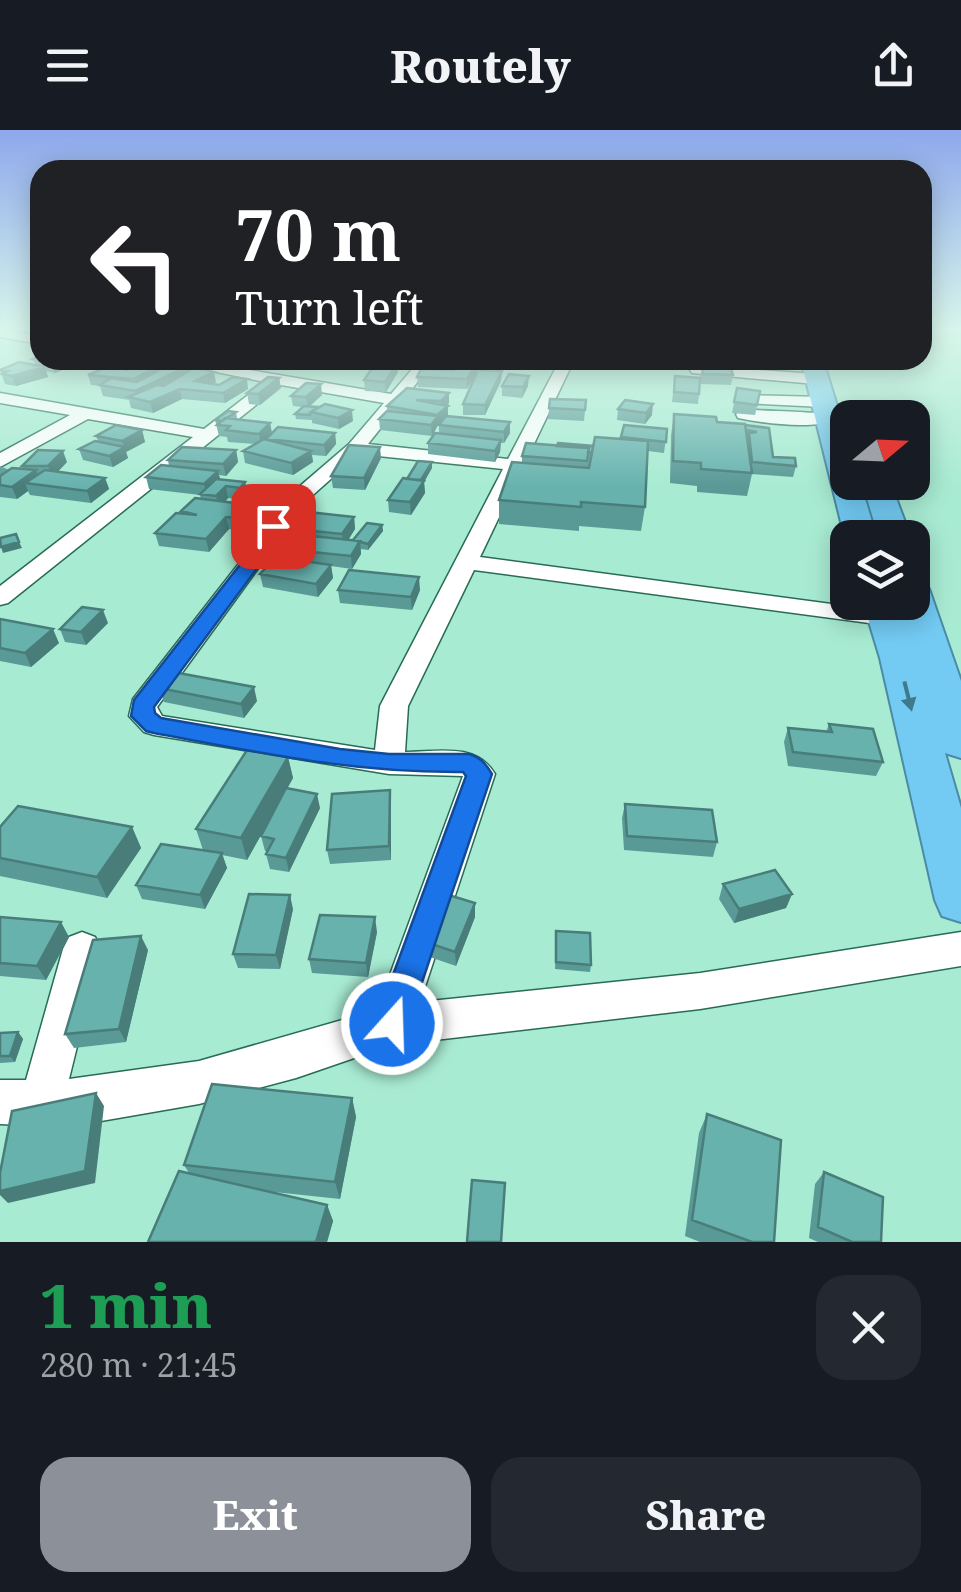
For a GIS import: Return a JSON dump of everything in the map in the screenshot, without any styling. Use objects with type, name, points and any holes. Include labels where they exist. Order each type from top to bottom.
[{"type":"highway","points":[[830,397],[857,520]]},
{"type":"highway","points":[[894,620],[899,658],[961,900]]},
{"type":"highway","points":[[900,620],[961,742]]},
{"type":"street","points":[[0,598],[203,434],[274,382]]},
{"type":"street","points":[[294,382],[395,400]]},
{"type":"street","points":[[392,1024],[479,774],[469,763],[389,764],[154,725],[143,716],[142,706],[254,559],[278,515],[355,448],[410,382]]},
{"type":"street","points":[[389,764],[394,706],[556,382]]},
{"type":"street","points":[[756,382],[830,397]]},
{"type":"street","points":[[745,407],[775,420],[830,397]]},
{"type":"street","points":[[0,398],[203,434]]},
{"type":"street","points":[[0,460],[86,413]]},
{"type":"street","points":[[355,448],[515,465]]},
{"type":"street","points":[[467,562],[830,597]]},
{"type":"street","points":[[82,949],[20,1103],[196,1087],[392,1024],[700,991],[961,949]]},
{"type":"building","points":[[105,382],[155,382],[135,391],[100,385]]},
{"type":"building","points":[[171,382],[219,385],[242,382],[223,393],[180,389],[150,402],[128,397],[157,385]]},
{"type":"building","points":[[262,382],[274,382],[258,394],[247,393]]},
{"type":"building","points":[[473,382],[497,382],[485,405],[463,404]]},
{"type":"building","points":[[504,382],[526,382],[523,387],[502,386]]},
{"type":"building","points":[[675,382],[700,382],[699,394],[674,392]]},
{"type":"building","points":[[306,383],[321,384],[306,397],[291,396]]},
{"type":"building","points":[[407,388],[449,393],[441,401],[416,400],[448,406],[437,415],[387,406]]},
{"type":"building","points":[[737,388],[760,391],[757,405],[734,402]]},
{"type":"building","points":[[550,399],[586,400],[585,410],[549,408]]},
{"type":"building","points":[[625,400],[653,404],[646,413],[618,409]]},
{"type":"building","points":[[325,404],[352,410],[338,418],[311,412]]},
{"type":"building","points":[[304,406],[318,407],[310,415],[295,414]]},
{"type":"building","points":[[228,411],[236,412],[222,421],[215,420]]},
{"type":"building","points":[[387,411],[438,416],[431,425],[379,419]]},
{"type":"building","points":[[674,414],[745,424],[752,473],[701,469],[701,463],[673,461]]},
{"type":"building","points":[[446,416],[510,422],[504,432],[439,425]]},
{"type":"building","points":[[225,418],[270,423],[259,434],[226,430],[230,426],[217,425]]},
{"type":"building","points":[[116,425],[142,430],[122,441],[96,436]]},
{"type":"building","points":[[624,425],[667,429],[666,442],[621,437]]},
{"type":"building","points":[[745,425],[769,428],[773,457],[795,458],[796,466],[752,462],[749,433],[757,432],[746,430]]},
{"type":"building","points":[[278,427],[335,433],[324,445],[266,439]]},
{"type":"building","points":[[435,433],[501,440],[495,451],[428,443]]},
{"type":"building","points":[[595,437],[648,441],[645,507],[581,502],[581,507],[499,500],[512,462],[589,468]]},
{"type":"building","points":[[264,439],[311,451],[291,463],[243,451]]},
{"type":"building","points":[[95,441],[125,447],[109,456],[79,449]]},
{"type":"building","points":[[526,443],[589,448],[587,461],[522,456]]},
{"type":"building","points":[[349,445],[380,447],[364,478],[331,476]]},
{"type":"building","points":[[557,446],[593,446],[592,453],[589,448]]},
{"type":"building","points":[[182,447],[236,450],[223,464],[168,460]]},
{"type":"building","points":[[38,450],[63,451],[48,466],[22,466]]},
{"type":"building","points":[[418,461],[432,462],[421,480],[407,479]]},
{"type":"building","points":[[161,465],[218,471],[204,484],[146,477]]},
{"type":"building","points":[[12,468],[36,470],[12,487],[0,485],[0,476]]},
{"type":"building","points":[[45,470],[105,478],[87,491],[25,483]]},
{"type":"building","points":[[403,478],[424,481],[410,502],[388,500]]},
{"type":"building","points":[[216,479],[245,482],[240,488],[226,486],[216,496],[200,494]]},
{"type":"building","points":[[195,498],[251,505],[238,518],[226,517],[206,539],[155,533],[176,513],[197,515],[181,511]]},
{"type":"building","points":[[308,512],[354,517],[342,534],[294,529]]},
{"type":"building","points":[[367,523],[382,525],[368,544],[353,540]]},
{"type":"building","points":[[16,534],[19,542],[1,547],[0,538]]},
{"type":"building","points":[[293,534],[360,541],[351,556],[282,549]]},
{"type":"building","points":[[276,557],[331,565],[316,584],[260,574]]},
{"type":"building","points":[[349,570],[419,577],[411,597],[338,590]]},
{"type":"building","points":[[82,607],[103,610],[81,632],[60,629]]},
{"type":"building","points":[[0,619],[53,629],[25,653],[0,648]]},
{"type":"building","points":[[173,672],[254,687],[241,704],[159,688]]},
{"type":"building","points":[[829,724],[873,729],[883,762],[793,752],[788,728],[832,732]]},
{"type":"building","points":[[247,750],[288,757],[241,838],[196,829]]},
{"type":"building","points":[[286,788],[317,794],[286,858],[266,854],[274,839],[261,836]]},
{"type":"building","points":[[390,790],[389,846],[327,850],[332,794]]},
{"type":"building","points":[[625,804],[712,810],[717,842],[627,836]]},
{"type":"building","points":[[18,806],[132,827],[97,877],[0,858],[0,827]]},
{"type":"building","points":[[161,844],[222,853],[200,895],[136,885]]},
{"type":"building","points":[[775,870],[792,894],[739,909],[723,884]]},
{"type":"building","points":[[442,893],[475,903],[455,952],[420,940]]},
{"type":"building","points":[[249,894],[290,895],[276,955],[233,954]]},
{"type":"building","points":[[320,915],[375,917],[366,963],[309,959]]},
{"type":"building","points":[[0,917],[61,922],[37,966],[0,963]]},
{"type":"building","points":[[556,931],[590,933],[591,965],[556,962]]},
{"type":"building","points":[[141,936],[119,1029],[65,1034],[93,940]]},
{"type":"building","points":[[18,1032],[10,1056],[0,1056],[0,1033]]},
{"type":"building","points":[[212,1084],[352,1098],[335,1182],[184,1165]]},
{"type":"building","points":[[96,1093],[85,1171],[0,1191],[12,1111]]},
{"type":"building","points":[[707,1114],[781,1140],[774,1242],[752,1242],[692,1220]]},
{"type":"building","points":[[179,1171],[327,1205],[316,1242],[148,1242]]},
{"type":"building","points":[[824,1172],[883,1197],[881,1242],[852,1242],[818,1227]]},
{"type":"building","points":[[472,1180],[505,1183],[501,1242],[467,1242]]},
{"type":"route","points":[[273,526],[254,559],[142,706],[143,716],[154,725],[340,758],[389,764],[469,763],[479,774],[474,798],[392,1024]]}]
